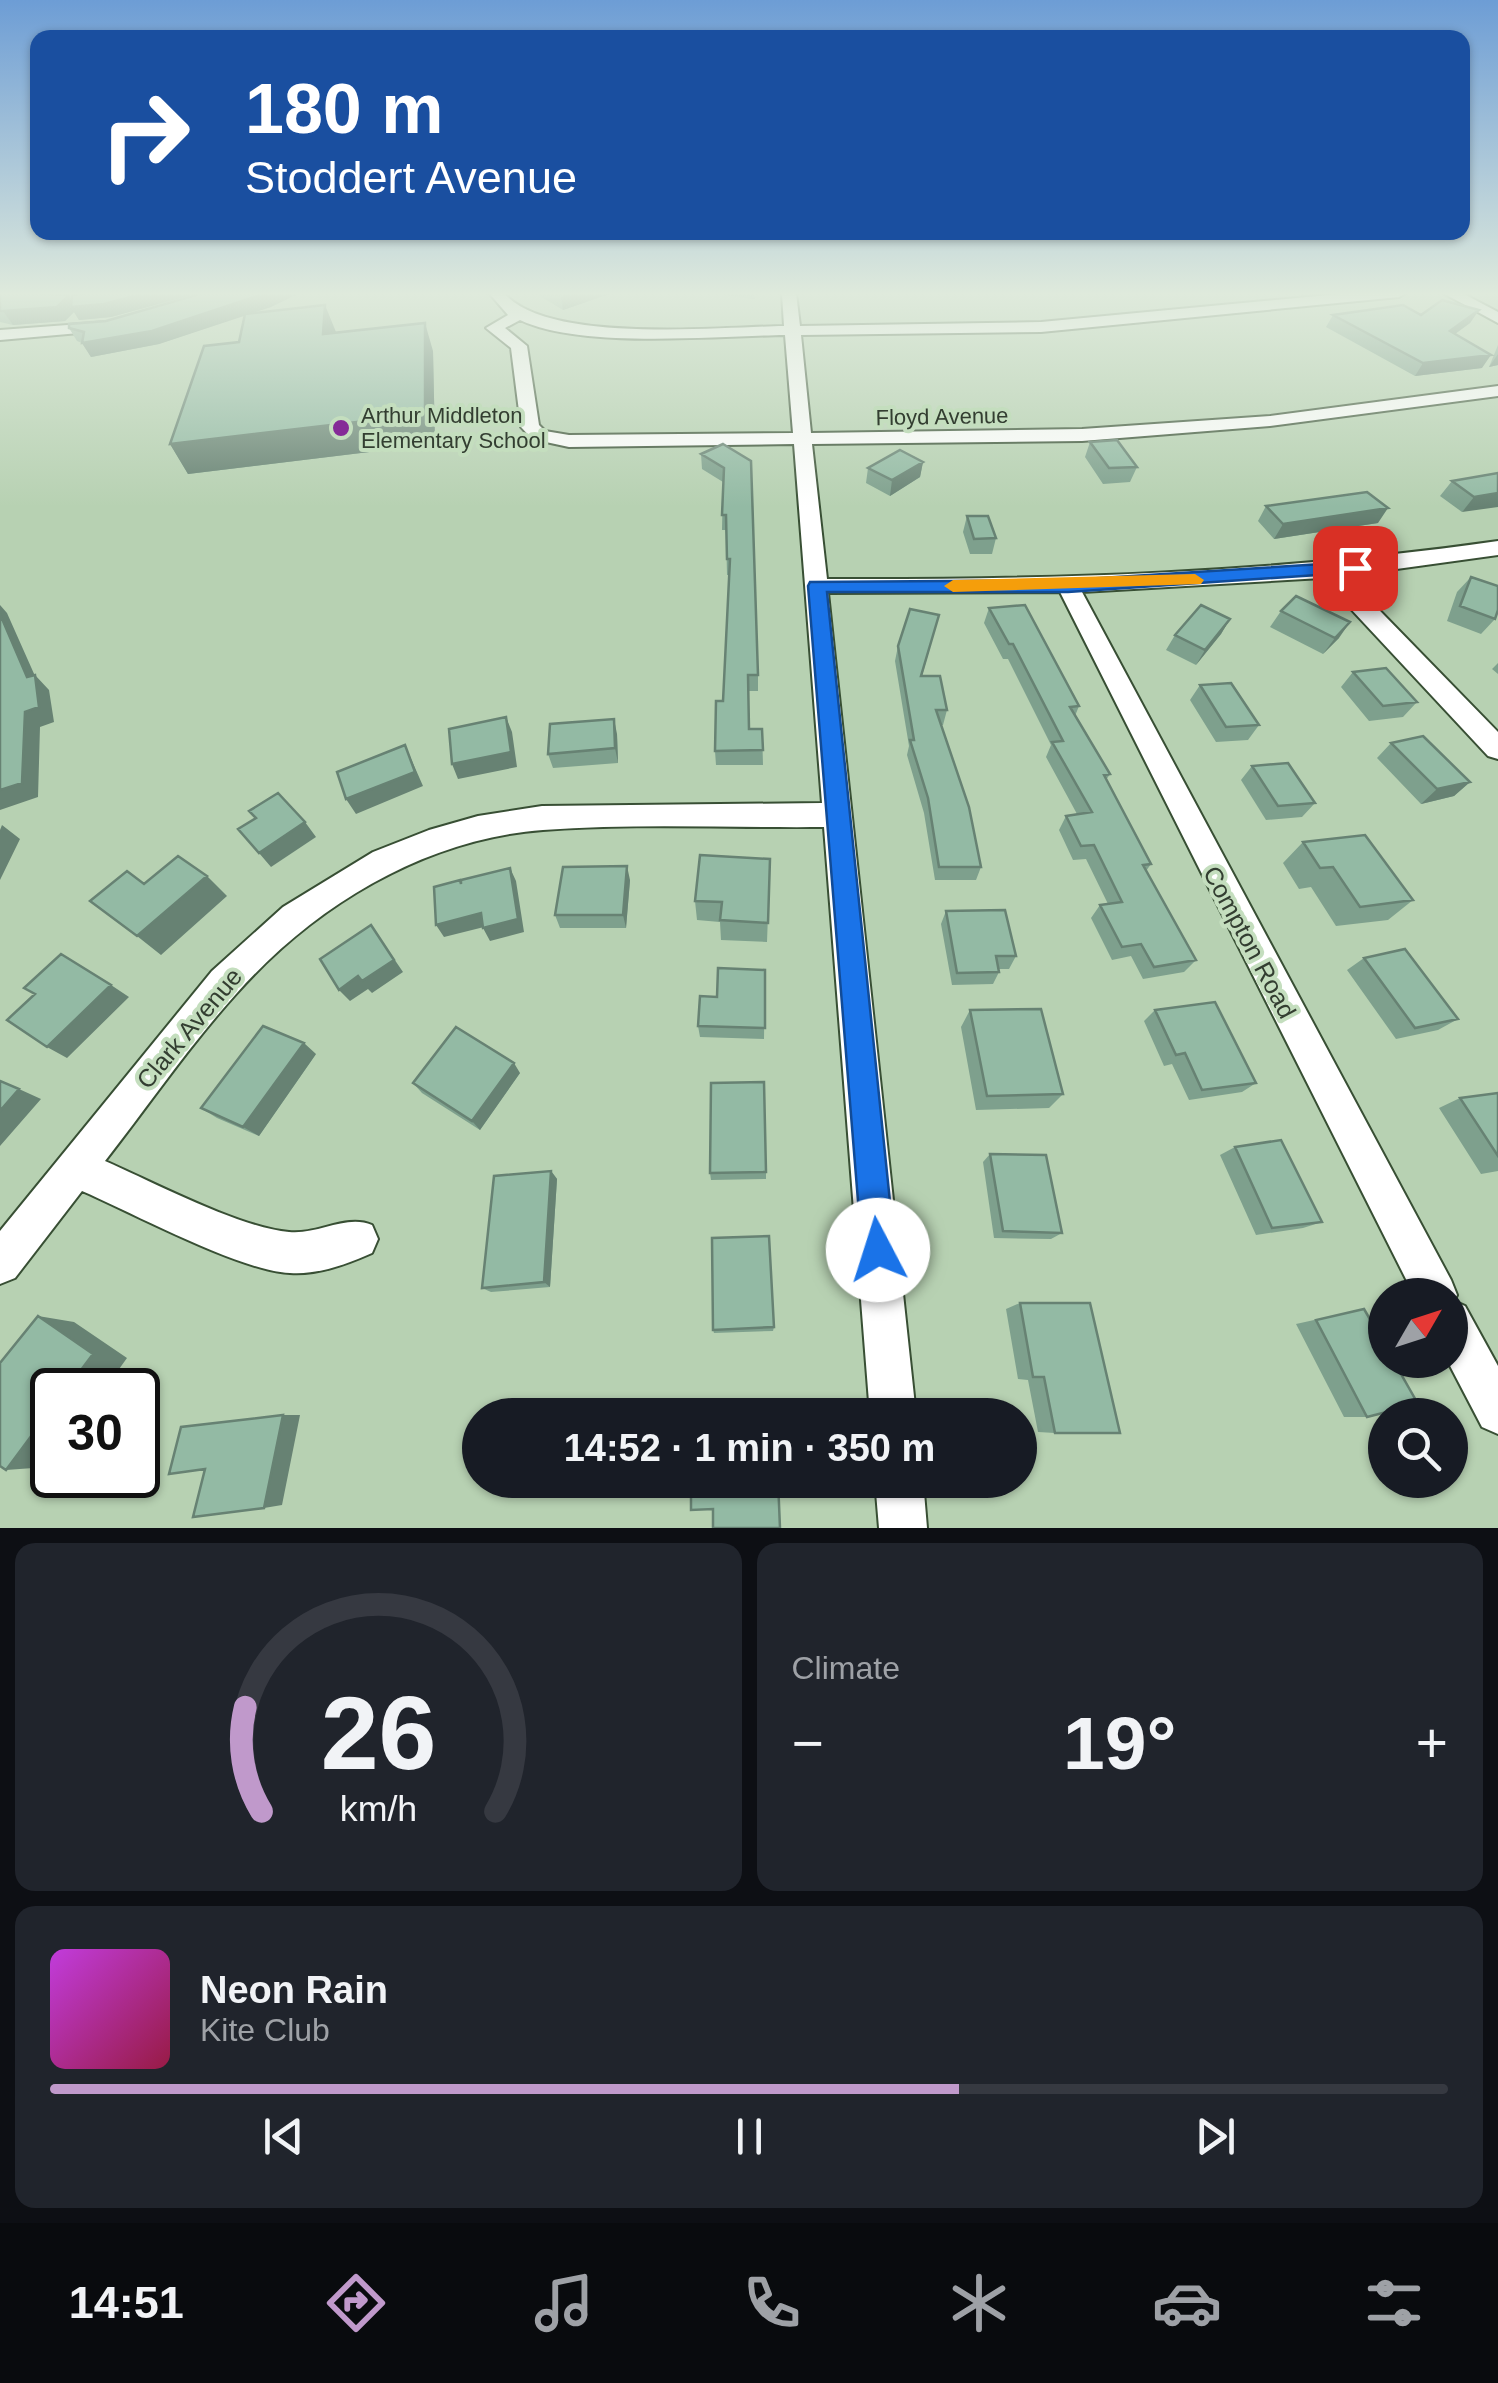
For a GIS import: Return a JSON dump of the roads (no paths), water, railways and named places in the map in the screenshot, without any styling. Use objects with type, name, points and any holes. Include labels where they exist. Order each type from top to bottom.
[{"type":"street","name":"Floyd Avenue","points":[[521,364],[530,427],[539,435],[569,441],[964,439],[1270,421],[1498,392]]},
{"type":"street","points":[[796,364],[891,1398]]},
{"type":"street","points":[[817,586],[1068,586],[1328,571],[1498,548]]},
{"type":"street","points":[[1328,571],[1498,749]]},
{"type":"street","name":"Compton Road","points":[[1068,586],[1427,1278]]},
{"type":"street","name":"Clark Avenue","points":[[0,1263],[202,1005],[294,916],[384,862],[429,842],[478,828],[542,818],[840,815]]},
{"type":"street","points":[[77,1169],[254,1245],[304,1252],[358,1239]]},
{"type":"street","points":[[1468,1355],[1498,1411]]},
{"type":"street","points":[[900,1498],[903,1528]]},
{"type":"place","name":"Arthur Middleton Elementary School","points":[[341,428]]}]
